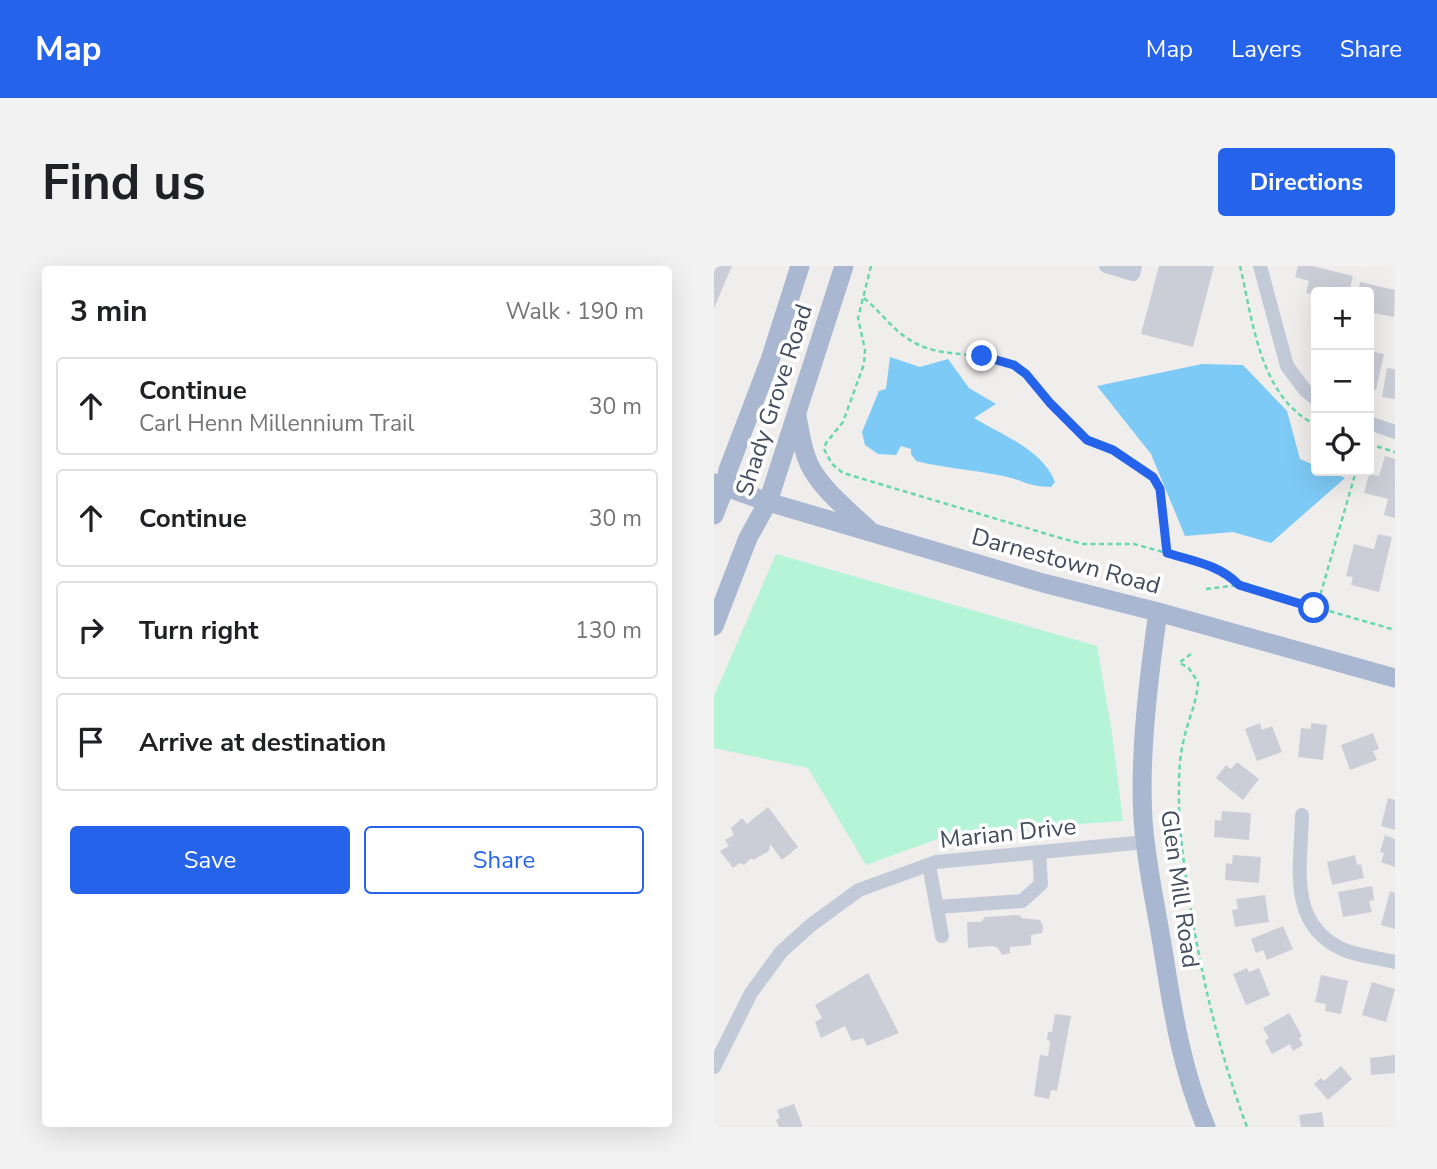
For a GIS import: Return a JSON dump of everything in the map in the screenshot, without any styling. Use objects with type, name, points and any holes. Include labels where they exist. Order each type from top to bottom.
[{"type":"main road","name":"Shady Grove Road","points":[[714,516],[720,485],[770,360],[800,266]]},
{"type":"main road","name":"Shady Grove Road","points":[[714,626],[748,538],[768,502],[844,266]]},
{"type":"main road","points":[[796,411],[803,448],[810,466],[821,482],[871,532]]},
{"type":"main road","name":"Darnestown Road","points":[[720,485],[768,502],[1092,596],[1158,611],[1395,678]]},
{"type":"main road","name":"Glen Mill Road","points":[[1158,611],[1145,752],[1143,819],[1174,1022],[1195,1102],[1206,1127]]},
{"type":"street","points":[[1106,266],[1133,274],[1135,266]]},
{"type":"street","points":[[1260,266],[1287,366],[1294,378],[1311,395]]},
{"type":"street","points":[[1374,425],[1395,432]]},
{"type":"street","points":[[1302,815],[1300,898],[1318,934],[1344,950],[1395,962]]},
{"type":"street","name":"Marian Drive","points":[[714,1067],[751,993],[781,952],[811,925],[859,890],[936,862],[1146,842]]},
{"type":"street","points":[[937,907],[1022,901],[1041,884],[1039,852]]},
{"type":"street","points":[[929,865],[942,936]]},
{"type":"path","points":[[871,266],[858,318],[865,351],[864,364],[843,422],[824,449],[832,464],[843,473],[1083,544],[1134,544],[1210,565],[1230,576],[1239,585]]},
{"type":"path","points":[[863,297],[895,331],[915,343],[931,349],[982,356],[1014,365],[1026,374],[1087,440],[1113,450],[1144,469],[1160,489],[1167,553]]},
{"type":"path","points":[[1374,446],[1395,452]]},
{"type":"path","points":[[1307,606],[1320,596],[1355,476]]},
{"type":"path","points":[[1206,589],[1239,585],[1395,630]]},
{"type":"path","points":[[1191,654],[1179,663],[1188,667],[1198,682],[1195,708],[1184,739],[1179,786],[1183,853],[1198,955],[1230,1082],[1247,1127]]},
{"type":"green space","points":[[776,554],[1097,646],[1123,821],[954,833],[866,865],[808,768],[714,748],[714,696]]},
{"type":"water","points":[[890,357],[920,367],[948,359],[969,388],[996,404],[974,418],[1031,452],[1049,471],[1055,482],[1051,487],[1037,486],[1003,476],[916,461],[911,449],[901,446],[896,455],[878,454],[865,445],[862,432],[879,391],[886,389]]},
{"type":"water","points":[[1202,364],[1243,365],[1287,411],[1300,459],[1311,464],[1311,476],[1345,478],[1271,543],[1233,532],[1185,536],[1151,454],[1097,386]]},
{"type":"building","points":[[714,266],[732,266],[714,308]]},
{"type":"building","points":[[1159,266],[1214,266],[1193,347],[1141,334]]},
{"type":"building","points":[[1298,266],[1313,266],[1353,276],[1350,287],[1311,287],[1311,294],[1306,293],[1309,281],[1295,277]]},
{"type":"building","points":[[1360,282],[1395,290],[1394,317],[1374,313],[1374,287],[1359,287]]},
{"type":"building","points":[[1374,352],[1384,354],[1374,389]]},
{"type":"building","points":[[1387,368],[1395,369],[1395,399],[1382,397]]},
{"type":"building","points":[[1385,456],[1395,459],[1395,518],[1384,515],[1388,499],[1364,493],[1368,476],[1379,476]]},
{"type":"building","points":[[1378,534],[1392,537],[1379,592],[1351,585],[1353,577],[1346,576],[1354,544],[1374,549]]},
{"type":"building","points":[[1260,723],[1262,730],[1272,726],[1282,752],[1257,761],[1245,729]]},
{"type":"building","points":[[1311,723],[1327,725],[1323,760],[1298,757],[1301,728],[1311,729]]},
{"type":"building","points":[[1373,733],[1379,749],[1373,751],[1377,760],[1350,770],[1341,745]]},
{"type":"building","points":[[1237,762],[1259,779],[1243,800],[1216,778],[1226,765],[1231,769]]},
{"type":"building","points":[[1388,798],[1395,800],[1395,830],[1381,826]]},
{"type":"building","points":[[768,807],[798,847],[782,860],[770,844],[769,851],[733,868],[720,851],[729,846],[725,840],[734,835],[731,828],[742,818],[747,824]]},
{"type":"building","points":[[1222,811],[1251,813],[1249,840],[1214,837],[1215,820],[1221,821]]},
{"type":"building","points":[[1385,835],[1395,839],[1395,867],[1381,862],[1384,853],[1380,852]]},
{"type":"building","points":[[1233,855],[1261,857],[1259,883],[1225,880],[1226,863],[1232,864]]},
{"type":"building","points":[[1355,855],[1357,865],[1361,864],[1364,878],[1332,885],[1327,862]]},
{"type":"building","points":[[1372,886],[1374,900],[1369,901],[1372,912],[1343,917],[1338,892]]},
{"type":"building","points":[[1390,891],[1395,893],[1395,929],[1381,925]]},
{"type":"building","points":[[1265,895],[1269,922],[1235,927],[1232,910],[1238,909],[1236,899]]},
{"type":"building","points":[[1020,915],[1021,918],[1040,920],[1043,926],[1042,933],[1031,935],[1031,945],[1010,947],[1010,953],[1002,955],[998,948],[992,946],[968,948],[967,922],[981,922],[985,917]]},
{"type":"building","points":[[1283,926],[1293,949],[1267,960],[1263,950],[1256,953],[1251,939]]},
{"type":"building","points":[[1247,968],[1249,972],[1259,968],[1270,995],[1246,1005],[1233,974]]},
{"type":"building","points":[[868,973],[899,1033],[867,1046],[863,1038],[852,1041],[845,1026],[821,1038],[815,1022],[822,1018],[815,1005]]},
{"type":"building","points":[[1321,975],[1348,981],[1341,1014],[1325,1011],[1326,1004],[1315,1002]]},
{"type":"building","points":[[1372,982],[1395,989],[1386,1022],[1362,1015]]},
{"type":"building","points":[[1289,1013],[1302,1036],[1299,1038],[1303,1045],[1293,1051],[1290,1044],[1272,1054],[1265,1041],[1269,1038],[1263,1028]]},
{"type":"building","points":[[1055,1014],[1071,1016],[1057,1091],[1051,1090],[1049,1099],[1034,1096],[1040,1055],[1048,1056],[1048,1032],[1052,1032]]},
{"type":"building","points":[[1395,1055],[1395,1073],[1371,1075],[1370,1058]]},
{"type":"building","points":[[1341,1066],[1352,1079],[1328,1100],[1314,1084],[1321,1078],[1324,1081]]},
{"type":"building","points":[[794,1104],[803,1127],[779,1127],[776,1120],[780,1118],[777,1110]]},
{"type":"building","points":[[1322,1112],[1324,1127],[1301,1127],[1299,1115]]},
{"type":"route","points":[[982,356],[1014,365],[1026,374],[1087,440],[1113,450],[1153,477],[1160,489],[1167,553],[1210,565],[1230,576],[1239,585],[1314,608]]}]
